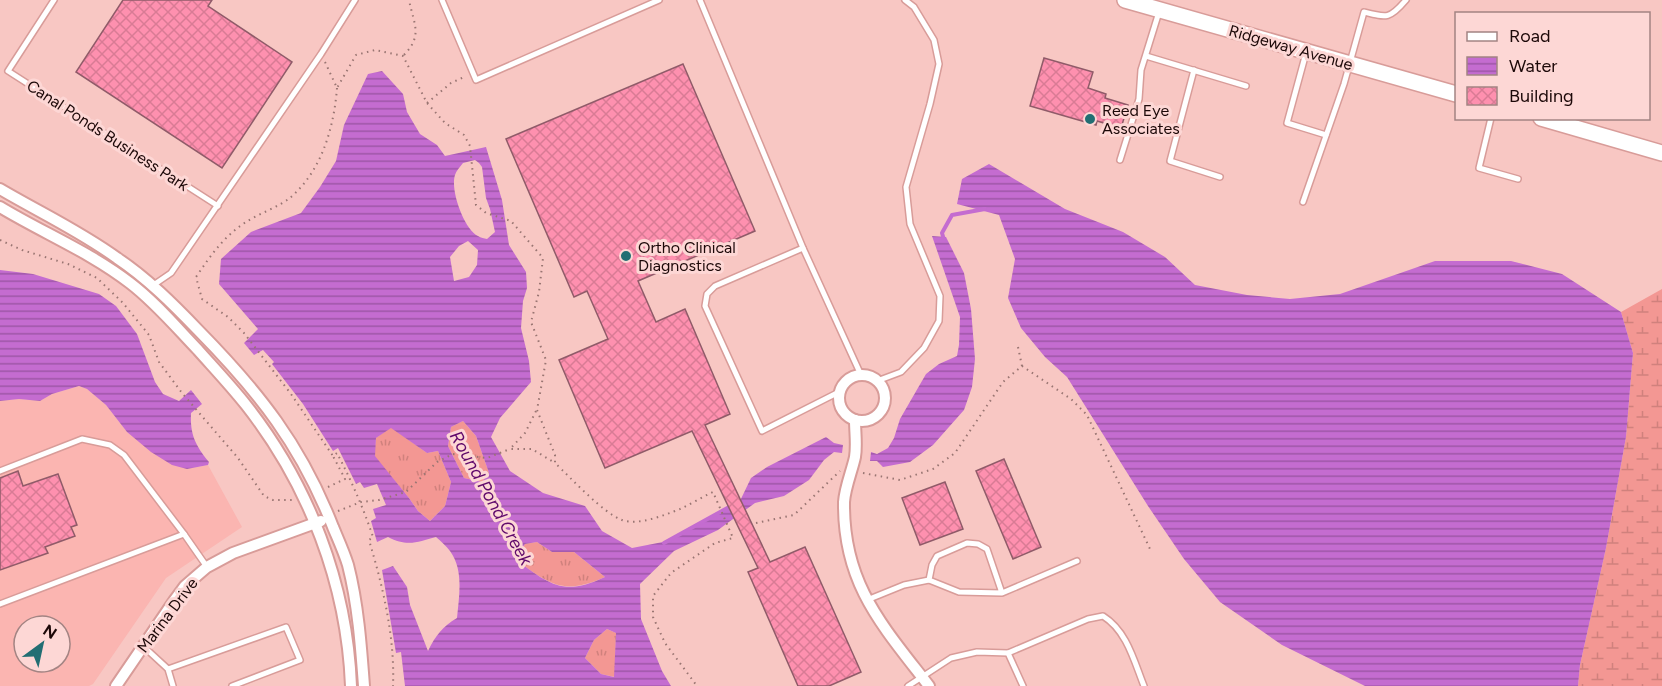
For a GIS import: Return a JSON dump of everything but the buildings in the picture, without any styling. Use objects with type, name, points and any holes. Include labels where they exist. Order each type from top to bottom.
[{"type":"main road","name":"Ridgeway Avenue","points":[[1125,0],[1163,7],[1306,52],[1455,94]]},
{"type":"main road","points":[[1548,120],[1662,153]]},
{"type":"street","points":[[0,189],[89,239],[153,285],[228,360],[282,427],[319,491],[347,563],[354,596],[364,686]]},
{"type":"street","points":[[0,207],[109,268],[142,292],[246,404],[289,469],[327,553],[336,584],[350,663],[351,686]]},
{"type":"street","points":[[861,375],[869,376],[877,381],[884,395],[882,408],[877,414],[871,419],[855,420],[846,414],[841,408],[839,392],[847,380],[861,375]]},
{"type":"street","points":[[855,420],[855,454],[844,498],[849,557],[859,586],[873,612],[929,686]]},
{"type":"street","name":"Marina Drive","points":[[116,686],[185,586],[207,567],[233,553],[330,518]]},
{"type":"lane","name":"Canal Ponds Business Park","points":[[54,0],[8,70],[218,206]]},
{"type":"lane","points":[[142,292],[171,273],[356,0]]},
{"type":"lane","points":[[442,0],[476,80],[659,0]]},
{"type":"lane","points":[[700,0],[803,248],[861,375]]},
{"type":"lane","points":[[877,381],[901,372],[924,348],[939,321],[940,297],[910,224],[906,187],[939,64],[934,40],[914,7],[904,0]]},
{"type":"lane","points":[[1303,202],[1344,84],[1364,12],[1384,17],[1396,12],[1406,0]]},
{"type":"lane","points":[[1120,160],[1139,99],[1141,70],[1163,7]]},
{"type":"lane","points":[[1306,52],[1287,123],[1326,135]]},
{"type":"lane","points":[[1146,56],[1246,86]]},
{"type":"lane","points":[[1194,70],[1170,161],[1220,177]]},
{"type":"lane","points":[[1491,120],[1479,168],[1518,179]]},
{"type":"lane","points":[[803,248],[715,286],[707,294],[705,306],[762,431],[839,392]]},
{"type":"lane","points":[[0,471],[82,439],[110,445],[124,455],[207,567]]},
{"type":"lane","points":[[0,604],[184,534]]},
{"type":"lane","points":[[929,580],[932,565],[937,556],[967,543],[978,544],[987,549],[1002,593]]},
{"type":"lane","points":[[867,600],[904,585],[929,580],[959,592],[1002,593],[1077,561]]},
{"type":"lane","points":[[908,686],[951,658],[977,652],[1008,653],[1088,619],[1103,616],[1121,631],[1144,686]]},
{"type":"lane","points":[[168,669],[286,627],[300,660],[232,686]]},
{"type":"lane","points":[[143,646],[168,669],[174,686]]},
{"type":"lane","points":[[1008,653],[1023,686]]},
{"type":"path","points":[[404,56],[417,36],[409,0]]},
{"type":"path","points":[[330,495],[327,487],[345,479],[333,456],[291,394],[244,333],[228,317],[202,300],[196,276],[224,239],[246,222],[290,198],[306,179],[322,152],[332,126],[337,88],[356,55],[375,50],[404,56]]},
{"type":"path","points":[[321,54],[337,88]]},
{"type":"path","points":[[404,56],[428,103],[445,123],[464,135],[470,146],[476,205],[486,213],[511,221],[543,258],[539,292],[531,322],[546,360],[537,410],[525,433],[510,449]]},
{"type":"path","points":[[428,103],[451,83],[465,77],[476,80]]},
{"type":"path","points":[[0,240],[22,250],[68,264],[97,278],[123,303],[149,335],[159,362],[182,393],[238,458],[264,496],[273,500],[296,500]]},
{"type":"path","points":[[1018,347],[1022,366],[1071,399],[1087,415],[1150,549]]},
{"type":"path","points":[[756,523],[794,515],[839,471],[852,470],[900,480],[933,469],[955,453],[1003,382],[1022,366]]},
{"type":"path","points":[[537,410],[555,455],[555,463]]},
{"type":"path","points":[[334,503],[338,511],[361,502],[379,500],[406,492],[437,462],[453,454],[487,458],[510,449],[532,449],[555,463],[603,508],[623,520],[642,521],[681,508],[713,492],[733,538],[715,543],[671,573],[653,596],[653,617],[665,643],[697,686]]},
{"type":"path","points":[[333,456],[337,453],[361,502],[373,537],[369,540],[385,603],[393,686]]},
{"type":"shaded area","points":[[79,386],[87,389],[106,405],[127,432],[187,469],[208,465],[242,527],[166,578],[93,684],[89,686],[0,686],[0,401],[19,399],[40,401],[52,394]]},
{"type":"green space","points":[[1662,289],[1662,686],[1578,686],[1580,665],[1606,548],[1626,437],[1633,353],[1621,312]]},
{"type":"green space","points":[[463,421],[476,436],[489,473],[482,482],[464,478],[448,446],[451,427]]},
{"type":"green space","points":[[391,427],[427,453],[438,451],[451,482],[445,506],[430,521],[418,511],[374,456],[376,438]]},
{"type":"green space","points":[[537,542],[552,552],[574,552],[605,577],[578,586],[547,581],[515,559],[525,544]]},
{"type":"green space","points":[[607,629],[616,633],[615,677],[601,674],[585,658],[594,640]]},
{"type":"water","points":[[382,71],[403,94],[407,112],[420,134],[437,145],[445,156],[486,147],[502,200],[509,245],[526,272],[527,288],[523,301],[521,328],[529,361],[531,382],[500,418],[491,437],[510,471],[543,493],[585,506],[602,531],[632,548],[668,541],[739,503],[751,478],[767,467],[826,437],[834,443],[843,445],[842,453],[834,452],[824,460],[809,480],[784,496],[755,503],[718,530],[674,551],[640,584],[641,619],[662,671],[671,686],[405,686],[401,652],[396,653],[382,570],[393,566],[407,587],[410,605],[428,651],[440,632],[457,618],[460,583],[454,558],[436,537],[407,543],[388,537],[377,542],[371,521],[376,518],[373,509],[386,505],[377,484],[364,488],[360,482],[356,484],[338,448],[333,451],[303,404],[272,364],[274,362],[263,350],[254,355],[244,343],[258,329],[219,284],[221,259],[251,232],[301,213],[320,187],[336,161],[344,125],[368,74]],"holes":[[[475,160],[482,167],[486,198],[495,232],[487,239],[478,236],[468,226],[456,199],[455,175],[463,163]],[[468,241],[478,250],[477,265],[469,277],[454,281],[450,257],[459,246]],[[463,421],[476,436],[489,473],[482,482],[464,478],[448,446],[451,427]],[[391,428],[427,453],[438,451],[451,482],[445,506],[430,521],[418,511],[375,456],[376,438]],[[537,542],[552,552],[574,552],[605,577],[590,583],[567,587],[547,581],[515,559],[525,544]],[[607,629],[616,633],[614,677],[601,674],[585,658],[594,640]]]},
{"type":"water","points":[[989,164],[1065,209],[1123,232],[1165,257],[1195,285],[1247,295],[1290,299],[1340,294],[1435,261],[1511,261],[1562,274],[1621,312],[1633,353],[1626,437],[1606,548],[1580,665],[1578,686],[1365,686],[1282,645],[1220,602],[1184,559],[1067,377],[1045,357],[1021,328],[1008,298],[1015,259],[999,215],[957,204],[962,179]]},
{"type":"water","points":[[932,236],[946,237],[964,273],[971,309],[975,359],[972,387],[964,410],[933,445],[910,462],[883,467],[877,461],[870,461],[871,452],[877,454],[888,448],[900,419],[926,374],[939,364],[957,356],[960,317]]},
{"type":"water","points":[[0,270],[33,274],[99,294],[116,306],[137,334],[155,382],[163,394],[179,401],[191,390],[202,404],[191,413],[191,427],[197,445],[209,462],[208,465],[187,469],[172,465],[151,452],[127,432],[106,405],[87,389],[79,386],[52,394],[40,401],[19,399],[0,401]]},
{"type":"waterway","name":"Round Pond Creek","points":[[944,240],[942,233],[952,215],[985,209]]},
{"type":"waterway","name":"Round Pond Creek","points":[[664,543],[731,506]]},
{"type":"place","name":"Reed Eye Associates","points":[[1090,119]]},
{"type":"place","name":"Ortho Clinical Diagnostics","points":[[626,256]]}]
